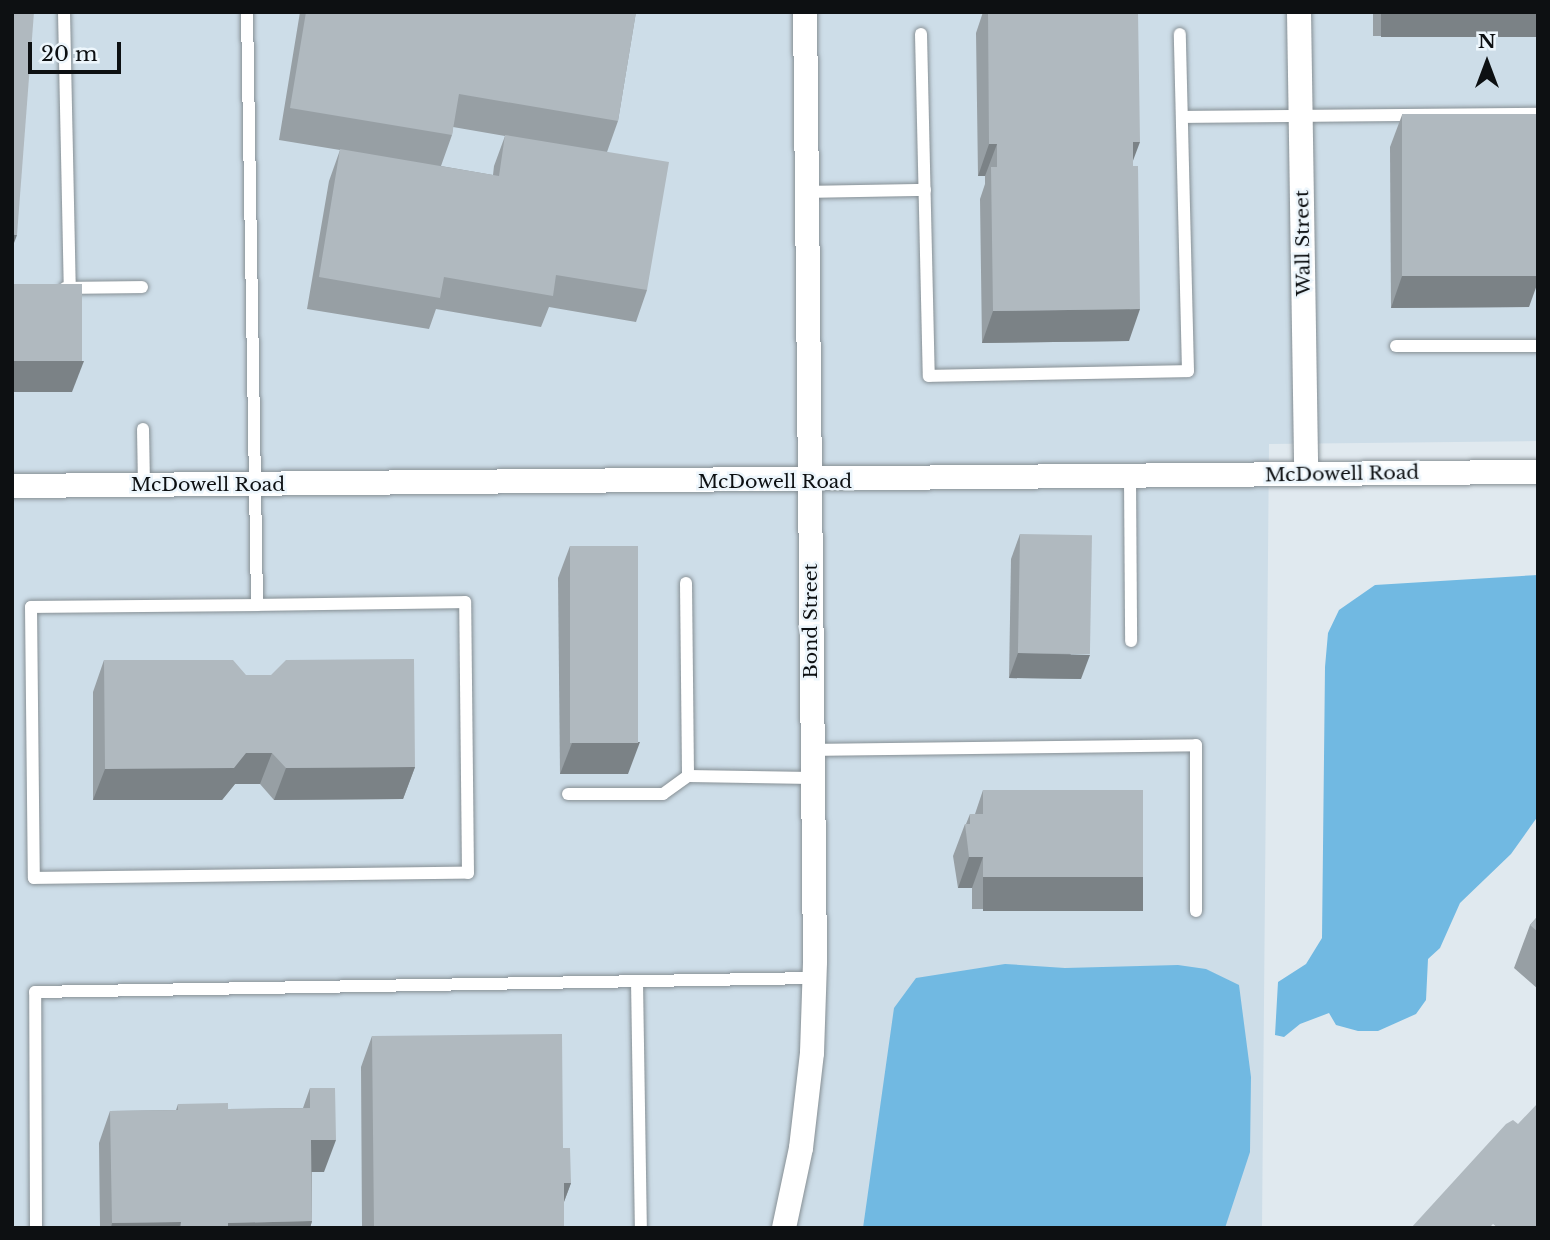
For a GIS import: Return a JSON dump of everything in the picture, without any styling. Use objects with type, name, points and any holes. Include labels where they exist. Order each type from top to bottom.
[{"type":"street","name":"Bond Street","points":[[784,1228],[804,1121],[814,978],[805,12]]},
{"type":"street","name":"Wall Street","points":[[1299,12],[1306,474]]},
{"type":"street","name":"McDowell Road","points":[[12,486],[810,482],[1538,472]]},
{"type":"lane","points":[[64,12],[71,288]]},
{"type":"lane","points":[[247,12],[257,605]]},
{"type":"lane","points":[[921,34],[929,376],[1188,371],[1180,34]]},
{"type":"lane","points":[[1182,117],[1538,114]]},
{"type":"lane","points":[[808,192],[925,190]]},
{"type":"lane","points":[[47,288],[142,287]]},
{"type":"lane","points":[[1396,346],[1538,346]]},
{"type":"lane","points":[[143,429],[144,486]]},
{"type":"lane","points":[[1130,478],[1131,641]]},
{"type":"lane","points":[[686,583],[688,776]]},
{"type":"lane","points":[[464,602],[468,873],[34,878],[31,607],[257,605],[464,602]]},
{"type":"lane","points":[[812,750],[1196,745],[1196,911]]},
{"type":"lane","points":[[568,794],[663,794],[688,776],[812,778]]},
{"type":"lane","points":[[36,1228],[34,992],[814,978]]},
{"type":"lane","points":[[637,981],[642,1228]]},
{"type":"shaded area","points":[[12,12],[1538,12],[1538,441],[1269,444],[1262,1228],[12,1228]]},
{"type":"water","points":[[1538,575],[1538,816],[1511,854],[1460,903],[1440,948],[1428,959],[1426,1000],[1416,1014],[1378,1031],[1358,1031],[1336,1025],[1329,1013],[1300,1024],[1284,1037],[1275,1035],[1278,982],[1306,964],[1322,938],[1325,667],[1328,633],[1339,610],[1375,585]]},
{"type":"water","points":[[1005,964],[1065,968],[1178,965],[1206,969],[1239,985],[1251,1077],[1250,1152],[1225,1228],[863,1228],[894,1008],[916,978]]},
{"type":"building","points":[[12,12],[34,12],[17,235],[12,234]]},
{"type":"building","points":[[306,12],[636,12],[618,121],[459,94],[452,135],[290,108]]},
{"type":"building","points":[[988,12],[1138,12],[1140,142],[1133,142],[1133,166],[1138,166],[1140,309],[993,311],[991,167],[997,167],[997,144],[989,144]]},
{"type":"building","points":[[1402,114],[1538,114],[1538,276],[1402,276]]},
{"type":"building","points":[[505,135],[669,162],[647,290],[556,275],[553,296],[444,277],[440,298],[319,277],[340,149],[499,176]]},
{"type":"building","points":[[12,284],[82,284],[82,361],[12,361]]},
{"type":"building","points":[[1020,534],[1092,535],[1090,654],[1018,653]]},
{"type":"building","points":[[570,546],[638,546],[638,743],[570,743]]},
{"type":"building","points":[[414,659],[415,767],[286,768],[272,753],[246,753],[234,768],[105,769],[104,660],[233,660],[246,675],[271,675],[286,660]]},
{"type":"building","points":[[983,790],[1143,790],[1143,877],[983,877],[983,857],[969,857],[965,824],[970,824],[970,814],[983,814]]},
{"type":"building","points":[[1538,916],[1538,932],[1530,925]]},
{"type":"building","points":[[562,1034],[563,1148],[570,1148],[571,1183],[564,1183],[564,1228],[374,1228],[372,1036]]},
{"type":"building","points":[[310,1088],[335,1088],[336,1140],[311,1140],[312,1221],[228,1223],[228,1228],[181,1228],[181,1222],[112,1223],[110,1111],[178,1110],[178,1104],[228,1103],[228,1109],[310,1108]]},
{"type":"building","points":[[1537,1104],[1538,1228],[1498,1228],[1493,1224],[1489,1228],[1411,1228],[1506,1124],[1513,1120],[1518,1124]]}]
